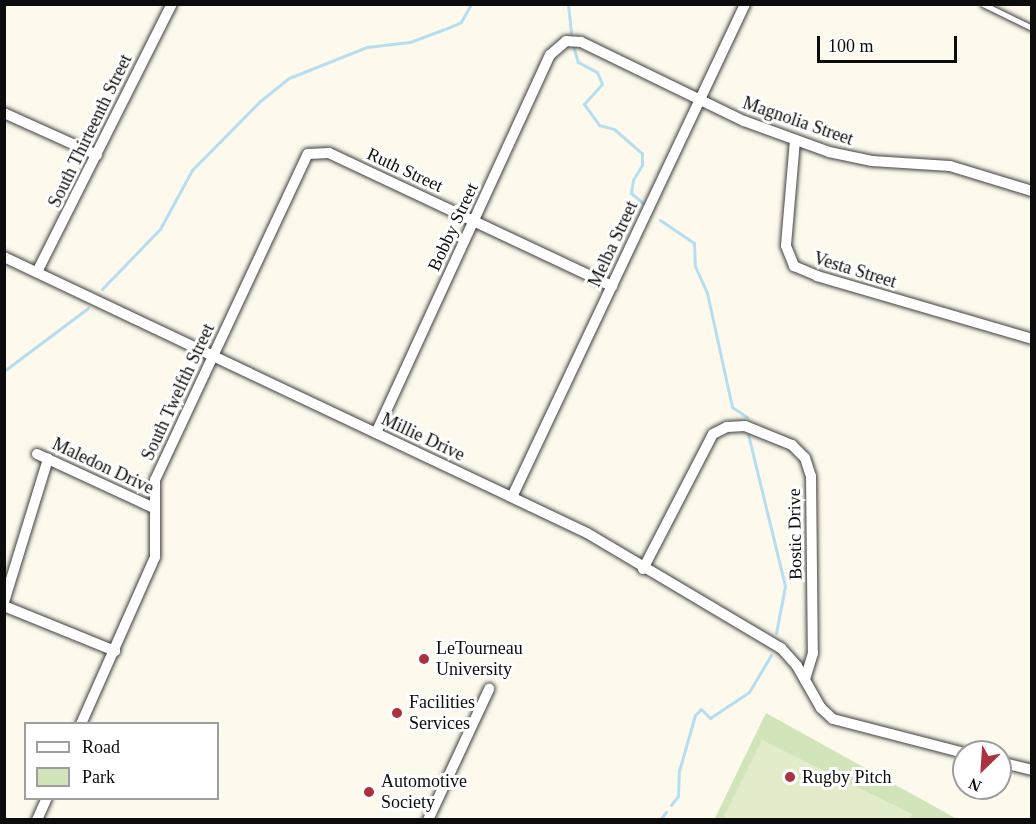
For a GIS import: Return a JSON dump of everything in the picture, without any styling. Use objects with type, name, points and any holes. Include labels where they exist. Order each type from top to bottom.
[{"type":"street","name":"South Thirteenth Street","points":[[37,272],[172,4]]},
{"type":"street","name":"Melba Street","points":[[512,497],[745,4]]},
{"type":"street","name":"Magnolia Street","points":[[566,41],[581,42],[698,100],[795,140],[850,158],[950,166],[1032,191]]},
{"type":"street","name":"Bobby Street","points":[[376,433],[550,55],[566,41]]},
{"type":"street","points":[[4,113],[97,156]]},
{"type":"street","name":"Vesta Street","points":[[795,140],[786,246],[794,266],[817,276],[1032,339]]},
{"type":"street","name":"Ruth Street","points":[[313,151],[328,153],[612,286]]},
{"type":"street","name":"South Twelfth Street","points":[[81,722],[155,557],[155,480],[303,160],[313,151]]},
{"type":"street","name":"Millie Drive","points":[[4,257],[587,533],[643,569],[781,648],[805,680]]},
{"type":"street","name":"Bostic Drive","points":[[643,569],[713,434],[727,427],[745,426],[792,445],[805,458],[811,477],[813,653],[805,680]]},
{"type":"street","name":"Maledon Drive","points":[[4,604],[43,457],[154,508]]},
{"type":"street","points":[[4,604],[114,651]]},
{"type":"street","points":[[805,680],[823,711],[833,719],[952,750]]},
{"type":"street","points":[[428,819],[489,689]]},
{"type":"street","points":[[1012,765],[1032,770]]},
{"type":"street","points":[[37,819],[46,800]]},
{"type":"lane","points":[[983,4],[1032,28]]},
{"type":"green space","name":"Rugby Pitch","points":[[766,713],[957,819],[714,820]]},
{"type":"green space","name":"Rugby Pitch","points":[[762,740],[912,814],[910,819],[730,820],[724,816]]},
{"type":"waterway","points":[[102,289],[160,229],[192,170],[259,102],[289,78],[367,47],[410,42],[450,27],[461,22],[471,4]]},
{"type":"waterway","points":[[568,4],[571,33]]},
{"type":"waterway","points":[[573,46],[578,62],[597,72],[602,84],[584,104],[599,125],[614,129],[642,153],[642,165],[633,180],[631,193],[643,203]]},
{"type":"waterway","points":[[660,220],[694,243],[695,266],[707,293],[732,407],[747,417]]},
{"type":"waterway","points":[[4,371],[88,308]]},
{"type":"waterway","points":[[748,434],[785,586],[776,633]]},
{"type":"waterway","points":[[671,805],[678,796],[679,771],[695,715],[701,709],[710,718],[749,692],[771,655]]},
{"type":"waterway","points":[[660,820],[666,812]]},
{"type":"place","name":"LeTourneau University","points":[[424,659]]},
{"type":"place","name":"Facilities Services","points":[[397,713]]},
{"type":"place","name":"Rugby Pitch","points":[[790,777]]},
{"type":"place","name":"Automotive Society","points":[[369,792]]}]
